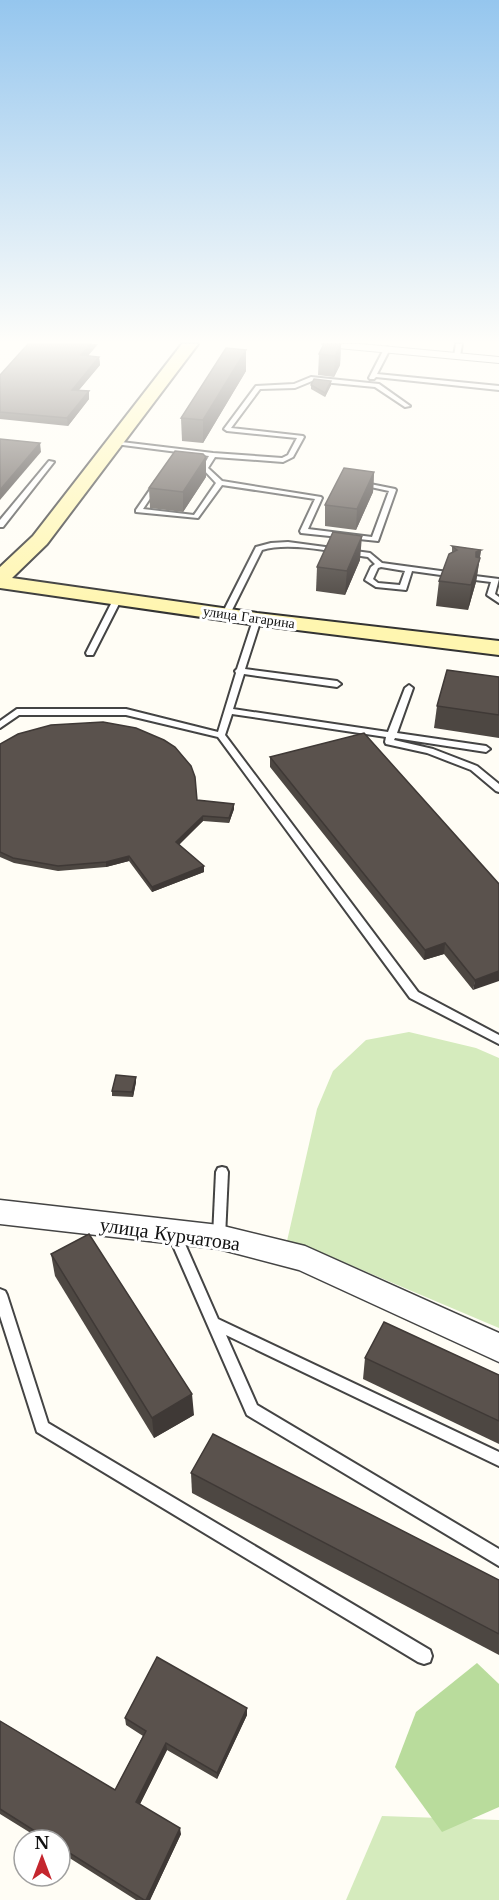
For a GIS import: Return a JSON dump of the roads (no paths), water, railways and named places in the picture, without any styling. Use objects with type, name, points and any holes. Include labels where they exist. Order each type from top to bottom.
[{"type":"main road","points":[[0,580],[40,540],[122,433]]},
{"type":"main road","name":"улица Гагарина","points":[[0,580],[257,619],[499,648]]},
{"type":"street","name":"улица Курчатова","points":[[0,1212],[219,1237],[305,1259],[499,1348]]},
{"type":"lane","points":[[115,442],[268,460],[291,456],[301,437],[261,433]]},
{"type":"lane","points":[[205,468],[213,455]]},
{"type":"lane","points":[[0,525],[51,462]]},
{"type":"lane","points":[[193,467],[205,468],[220,483],[319,498],[304,531],[375,540],[393,490],[352,483]]},
{"type":"lane","points":[[164,474],[138,511],[196,517],[220,483]]},
{"type":"lane","points":[[226,614],[258,549],[271,544],[288,544],[370,555],[380,565]]},
{"type":"lane","points":[[409,569],[403,588],[376,585],[369,579],[375,567],[380,565],[448,574]]},
{"type":"lane","points":[[478,578],[498,580],[491,596],[499,601]]},
{"type":"lane","points":[[90,653],[118,598]]},
{"type":"lane","points":[[221,735],[257,619]]},
{"type":"lane","points":[[239,671],[337,684]]},
{"type":"lane","points":[[409,688],[389,742],[430,751],[474,768],[499,789]]},
{"type":"lane","points":[[228,711],[486,749]]},
{"type":"lane","points":[[0,725],[17,712],[126,712],[221,735],[388,963],[414,995],[499,1040]]},
{"type":"lane","points":[[219,1237],[222,1172]]},
{"type":"lane","points":[[173,1232],[252,1410],[499,1558]]},
{"type":"lane","points":[[0,1295],[42,1427],[424,1656]]},
{"type":"lane","points":[[214,1323],[499,1459]]}]
